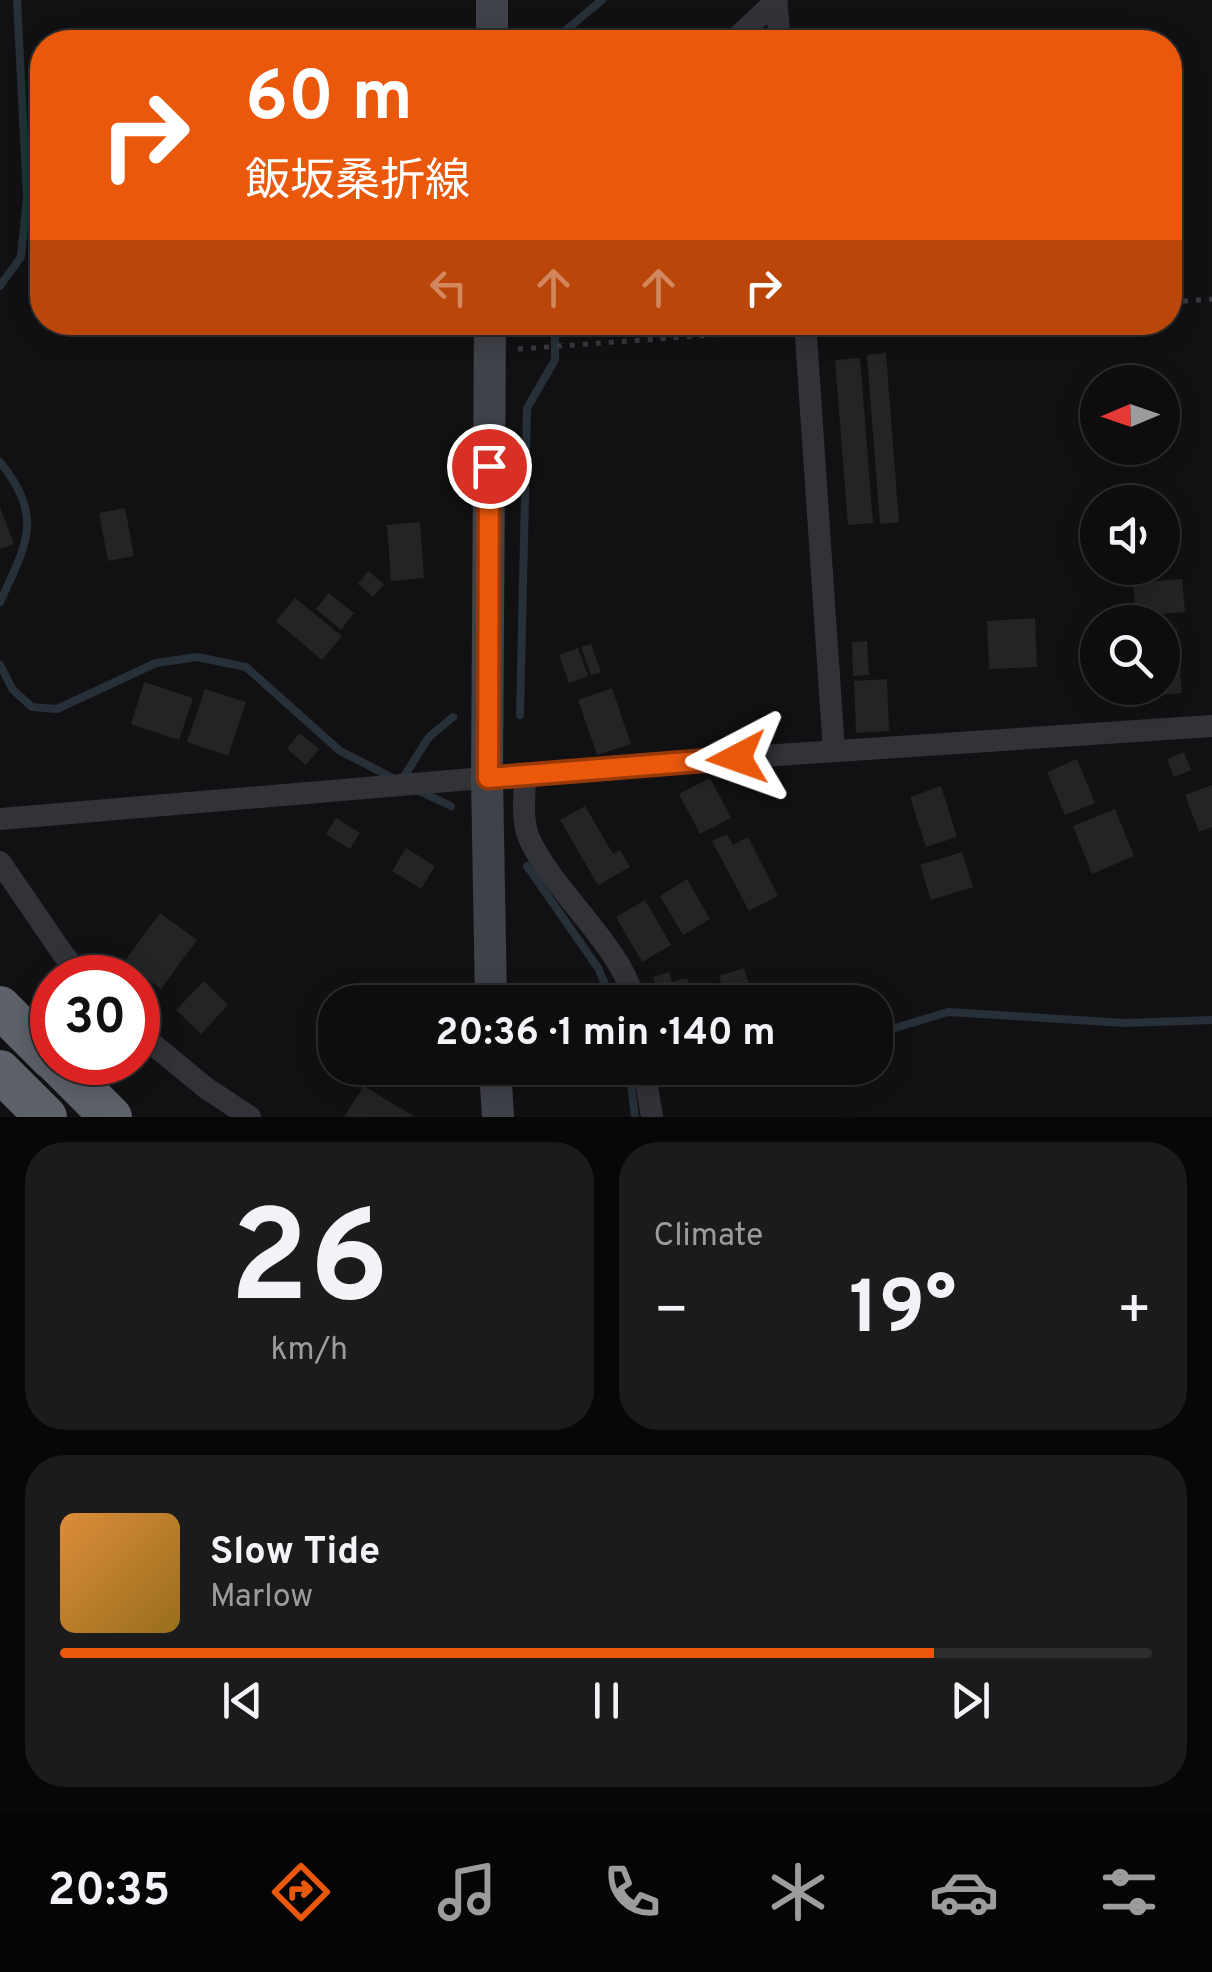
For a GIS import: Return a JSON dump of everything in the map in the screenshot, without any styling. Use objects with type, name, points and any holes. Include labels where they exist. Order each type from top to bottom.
[{"type":"highway","points":[[0,1008],[30,1037]]},
{"type":"highway","points":[[0,1070],[46,1117]]},
{"type":"highway","points":[[78,1085],[111,1117]]},
{"type":"main road","points":[[492,0],[492,30]]},
{"type":"main road","points":[[490,336],[491,985]]},
{"type":"main road","points":[[496,1085],[498,1117]]},
{"type":"street","points":[[745,30],[776,0]]},
{"type":"street","points":[[776,0],[779,30]]},
{"type":"street","points":[[806,335],[834,750]]},
{"type":"street","points":[[0,819],[834,750],[1212,726]]},
{"type":"street","points":[[525,775],[528,836],[583,919],[609,950],[628,985]]},
{"type":"street","points":[[0,862],[64,955]]},
{"type":"street","points":[[160,1050],[250,1117]]},
{"type":"street","points":[[647,1085],[652,1117]]},
{"type":"path","points":[[1182,301],[1212,299]]},
{"type":"path","points":[[490,336],[522,335]]},
{"type":"building","points":[[886,353],[899,522],[880,524],[867,355]]},
{"type":"building","points":[[860,358],[873,523],[848,525],[835,360]]},
{"type":"building","points":[[0,507],[14,544],[0,549]]},
{"type":"building","points":[[125,508],[134,556],[108,561],[99,513]]},
{"type":"building","points":[[420,522],[424,578],[391,581],[387,525]]},
{"type":"building","points":[[368,571],[384,584],[373,597],[358,584]]},
{"type":"building","points":[[1180,579],[1185,612],[1180,612],[1180,605],[1135,605],[1133,585],[1180,585]]},
{"type":"building","points":[[329,593],[354,613],[341,630],[316,609]]},
{"type":"building","points":[[295,598],[342,636],[322,660],[276,621]]},
{"type":"building","points":[[1035,618],[1037,667],[989,669],[987,621]]},
{"type":"building","points":[[867,641],[869,675],[853,676],[852,642]]},
{"type":"building","points":[[591,644],[601,672],[591,675],[581,647]]},
{"type":"building","points":[[578,648],[588,676],[569,683],[559,655]]},
{"type":"building","points":[[887,679],[889,731],[856,733],[854,681]]},
{"type":"building","points":[[144,682],[193,698],[179,740],[131,724]]},
{"type":"building","points":[[612,688],[631,744],[597,755],[578,700]]},
{"type":"building","points":[[205,689],[246,702],[228,756],[187,742]]},
{"type":"building","points":[[299,733],[319,749],[306,765],[287,749]]},
{"type":"building","points":[[1184,752],[1191,770],[1174,777],[1167,759]]},
{"type":"building","points":[[1077,759],[1095,803],[1065,815],[1047,772]]},
{"type":"building","points":[[710,778],[731,818],[700,834],[679,794]]},
{"type":"building","points":[[1212,785],[1212,827],[1199,832],[1185,795]]},
{"type":"building","points":[[941,786],[957,837],[926,847],[910,797]]},
{"type":"building","points":[[585,806],[613,854],[620,850],[630,867],[598,885],[560,820]]},
{"type":"building","points":[[1115,809],[1134,856],[1092,874],[1073,826]]},
{"type":"building","points":[[336,818],[360,833],[350,849],[326,834]]},
{"type":"building","points":[[727,834],[733,845],[748,837],[778,896],[749,911],[712,841]]},
{"type":"building","points":[[406,848],[435,866],[421,889],[392,871]]},
{"type":"building","points":[[962,852],[973,887],[931,900],[920,865]]},
{"type":"building","points":[[687,879],[710,919],[683,935],[660,896]]},
{"type":"building","points":[[645,900],[671,945],[642,962],[616,917]]},
{"type":"building","points":[[160,913],[197,940],[161,989],[160,955],[129,955]]},
{"type":"building","points":[[744,968],[749,985],[722,985],[719,976]]},
{"type":"building","points":[[669,972],[672,982],[687,978],[689,985],[655,985],[653,977]]},
{"type":"building","points":[[204,981],[228,1005],[201,1034],[176,1010]]},
{"type":"building","points":[[364,1086],[415,1117],[344,1117]]},
{"type":"waterway","points":[[0,286],[21,257],[27,198],[17,0]]},
{"type":"waterway","points":[[566,30],[602,0]]},
{"type":"waterway","points":[[520,715],[527,408],[555,360],[555,335]]},
{"type":"waterway","points":[[0,462],[23,499],[27,516],[23,547],[0,602]]},
{"type":"waterway","points":[[0,665],[13,690],[32,707],[57,709],[156,663],[197,657],[246,667],[340,751],[393,778]]},
{"type":"waterway","points":[[403,778],[429,737],[453,717]]},
{"type":"waterway","points":[[419,791],[451,806]]},
{"type":"waterway","points":[[527,866],[598,968],[606,985]]},
{"type":"waterway","points":[[893,1029],[948,1012],[1125,1023],[1212,1020]]},
{"type":"waterway","points":[[631,1085],[635,1117]]},
{"type":"route","points":[[489,466],[488,778],[737,758]]}]
